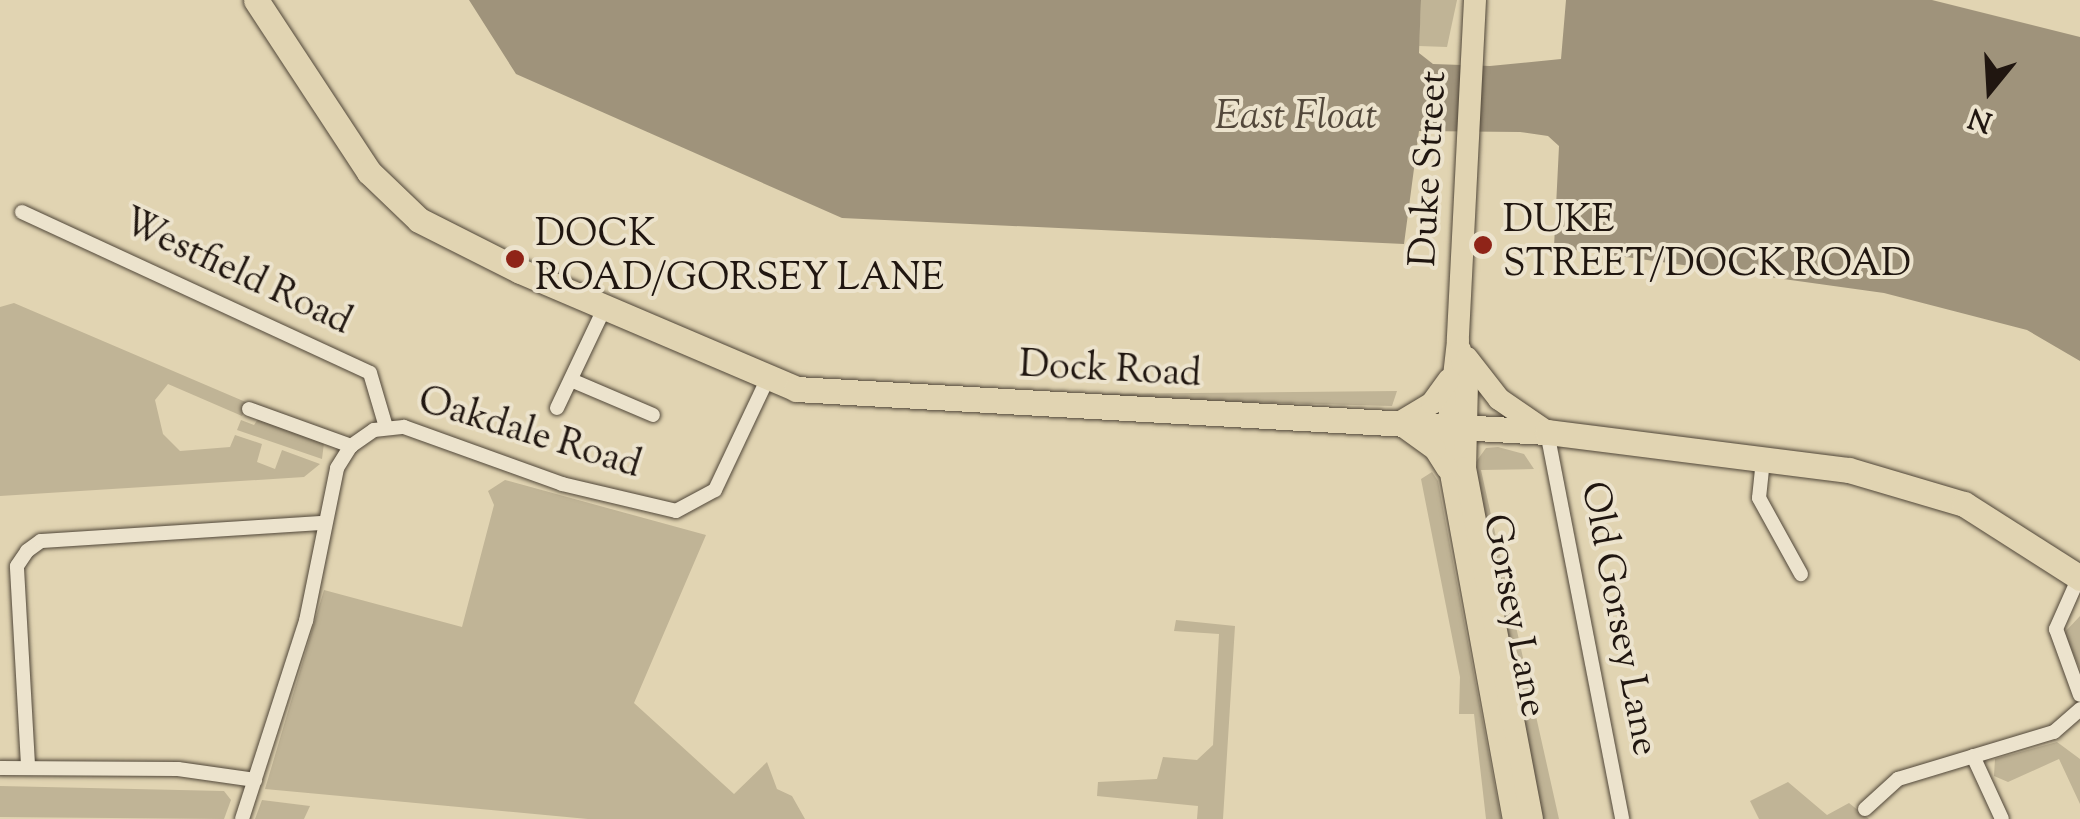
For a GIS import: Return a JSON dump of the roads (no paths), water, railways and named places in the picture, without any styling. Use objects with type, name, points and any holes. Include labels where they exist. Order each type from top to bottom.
[{"type":"highway","name":"Dock Road","points":[[256,0],[392,199],[441,235],[768,378],[850,396],[1547,432],[1763,460],[1921,486],[1964,504],[2080,578]]},
{"type":"main road","name":"Duke Street","points":[[1455,427],[1450,380],[1458,341],[1475,9]]},
{"type":"main road","name":"Duke Street","points":[[1455,427],[1467,382],[1458,341]]},
{"type":"main road","points":[[1458,341],[1498,398],[1547,432]]},
{"type":"main road","points":[[1450,380],[1432,403],[1399,423],[1456,468],[1482,445],[1515,430]]},
{"type":"main road","name":"Gorsey Lane","points":[[1455,427],[1456,468],[1514,819]]},
{"type":"main road","name":"Gorsey Lane","points":[[1456,468],[1532,819]]},
{"type":"street","name":"Westfield Road","points":[[22,212],[370,373],[386,427]]},
{"type":"street","points":[[557,408],[606,305]]},
{"type":"street","name":"Oakdale Road","points":[[351,446],[386,427],[426,433],[562,484],[676,511],[715,490],[768,378]]},
{"type":"street","points":[[571,380],[653,416]]},
{"type":"street","points":[[242,819],[306,621],[321,523],[337,468],[351,446],[249,409]]},
{"type":"street","name":"Old Gorsey Lane","points":[[1547,432],[1622,819]]},
{"type":"street","points":[[1763,460],[1759,498],[1801,574]]},
{"type":"street","points":[[28,766],[18,566],[27,551],[41,541],[321,523]]},
{"type":"street","points":[[2080,578],[2056,629],[2080,695]]},
{"type":"street","points":[[1865,809],[1898,779],[2068,726],[2080,709]]},
{"type":"street","points":[[1973,756],[2002,819]]},
{"type":"street","points":[[0,768],[178,770],[255,780]]},
{"type":"water","name":"East Float","points":[[469,0],[1421,0],[1419,53],[1433,64],[1490,66],[1561,59],[1566,0],[1932,0],[2080,37],[2080,361],[2027,330],[1884,293],[1554,247],[1559,146],[1548,136],[1520,132],[1419,131],[1404,244],[842,218],[516,74]]},
{"type":"place","name":"DUKE STREET/DOCK ROAD","points":[[1483,245]]},
{"type":"place","name":"DOCK ROAD/GORSEY LANE","points":[[515,259]]}]
